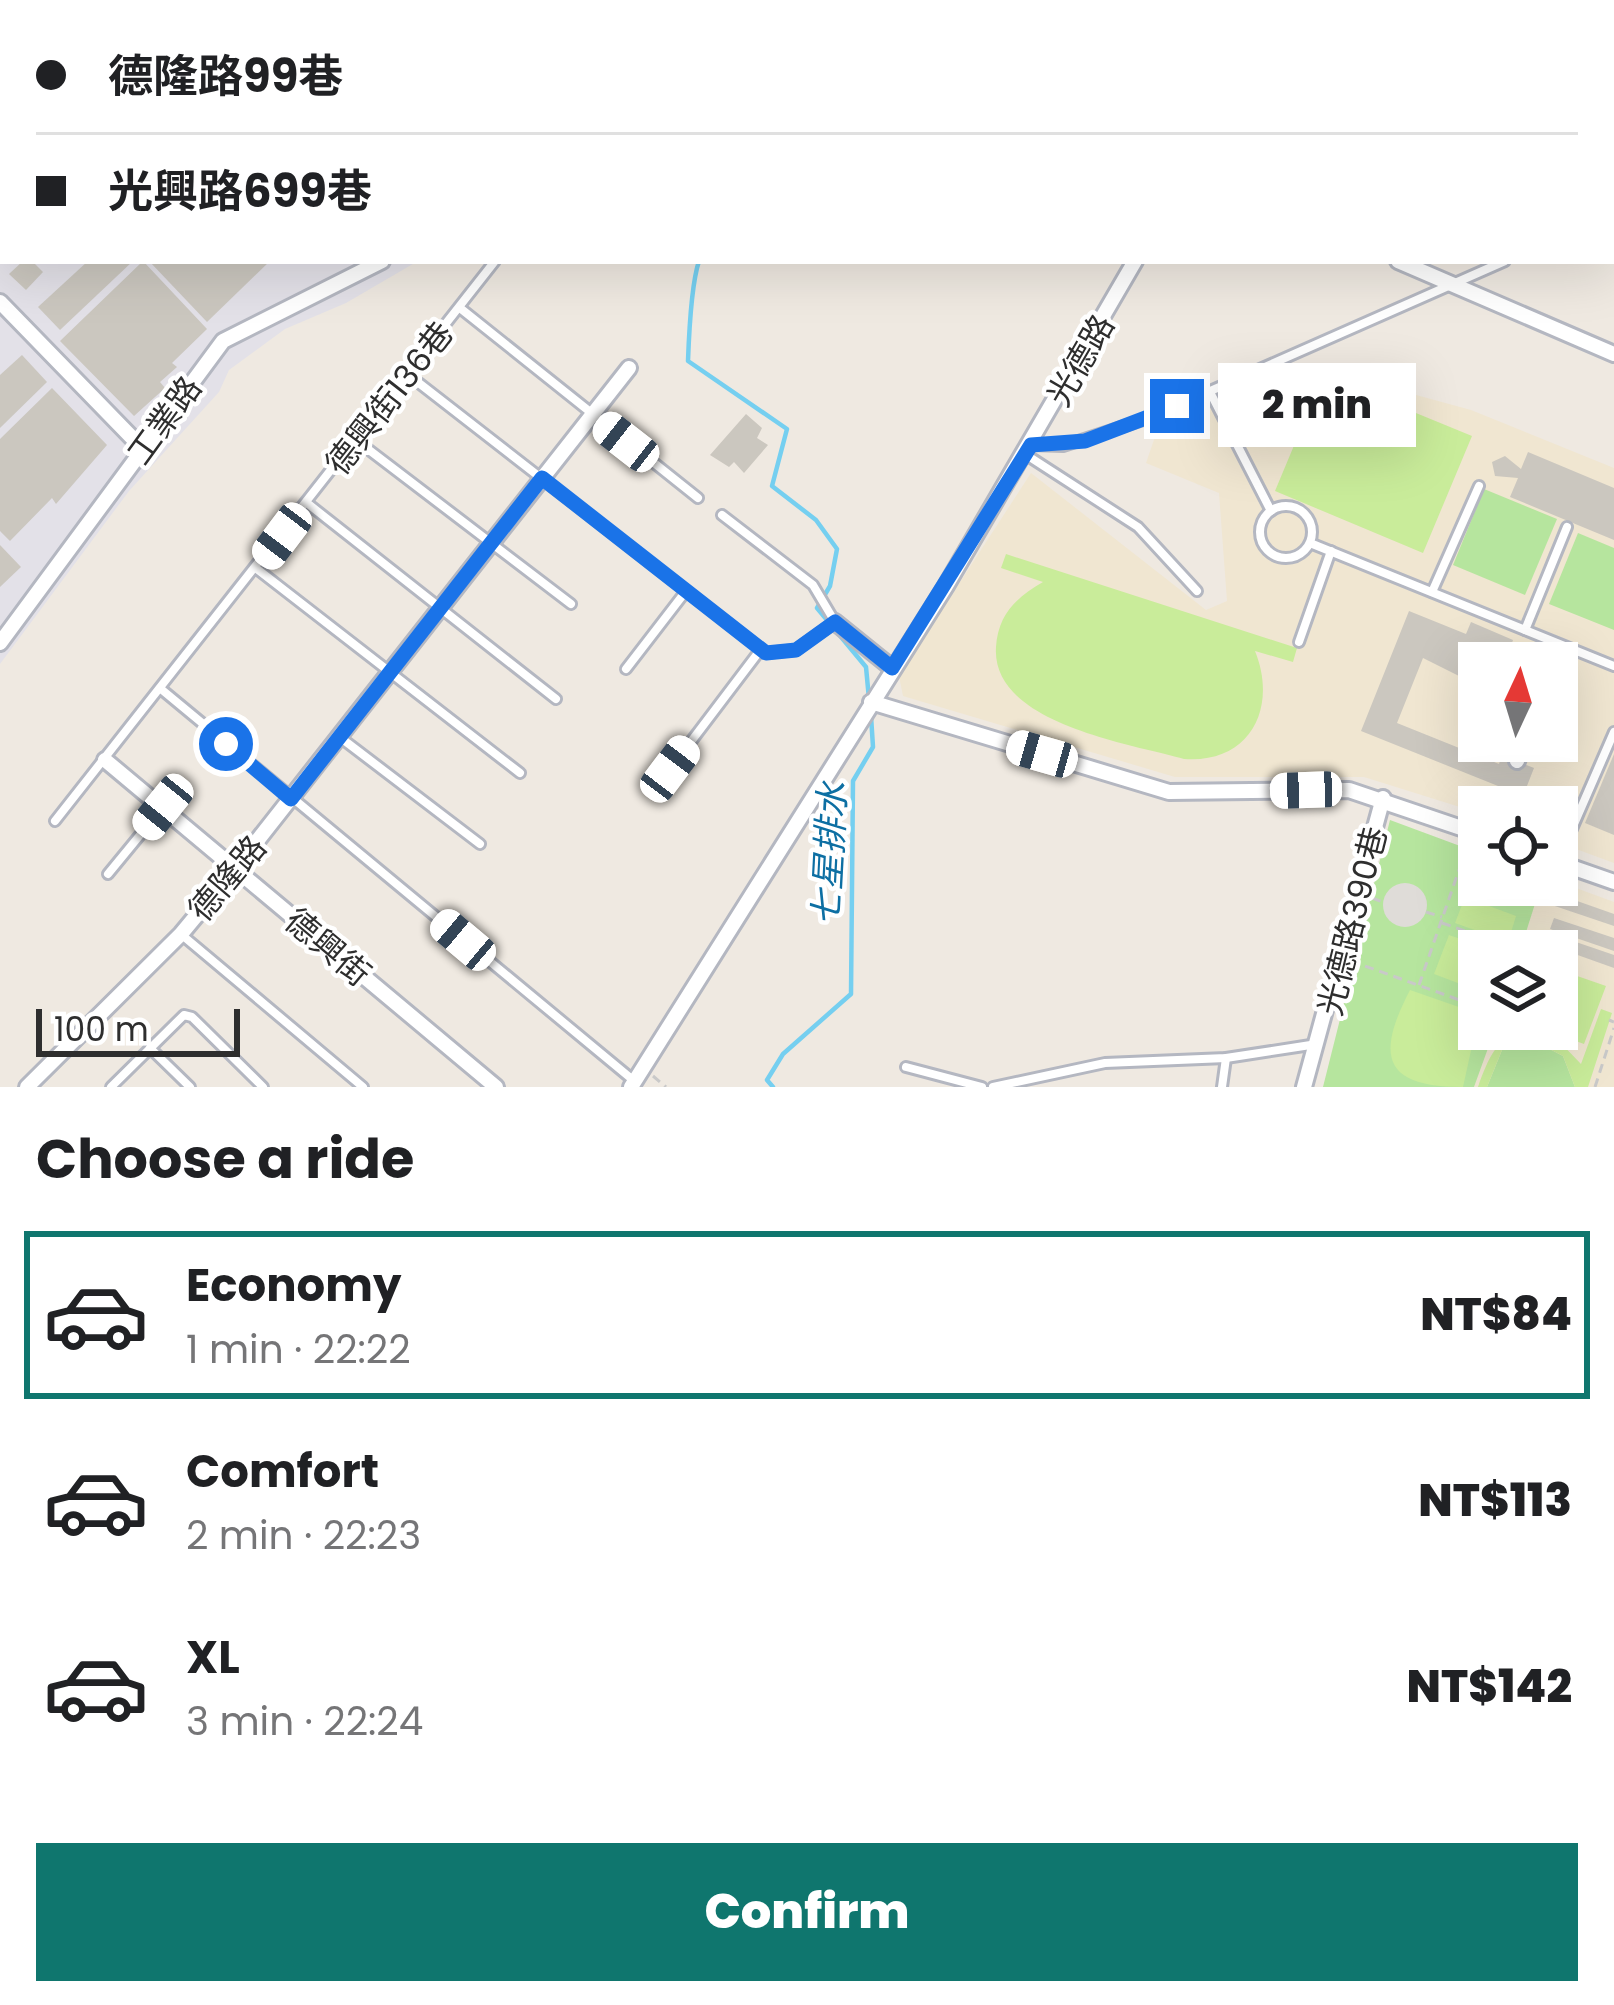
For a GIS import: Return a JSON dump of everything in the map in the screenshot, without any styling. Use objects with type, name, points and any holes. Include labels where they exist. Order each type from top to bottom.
[{"type":"street","name":"工業路","points":[[0,643],[229,336],[376,264]]},
{"type":"street","name":"光德路","points":[[633,1084],[1028,449],[1134,264]]},
{"type":"street","points":[[1405,264],[1614,354]]},
{"type":"street","points":[[0,302],[142,448]]},
{"type":"street","name":"德隆路","points":[[27,1087],[181,934],[392,674],[629,368]]},
{"type":"street","points":[[827,626],[892,668]]},
{"type":"street","points":[[871,702],[1169,792],[1337,789],[1383,798],[1458,833]]},
{"type":"street","name":"德興街","points":[[105,760],[496,1087]]},
{"type":"street","name":"光德路390巷","points":[[1304,1087],[1383,798]]},
{"type":"street","points":[[1578,869],[1614,882]]},
{"type":"lane","name":"德興街136巷","points":[[55,821],[493,264]]},
{"type":"lane","points":[[1028,449],[1085,441],[1210,392],[1498,264]]},
{"type":"lane","points":[[460,308],[698,498]]},
{"type":"lane","points":[[406,373],[761,650],[771,655],[796,650],[827,626],[819,596],[813,586],[722,515]]},
{"type":"lane","points":[[1210,392],[1270,511]]},
{"type":"lane","points":[[356,440],[571,604]]},
{"type":"lane","points":[[1028,449],[1138,527],[1197,591]]},
{"type":"lane","points":[[1432,592],[1479,485]]},
{"type":"lane","points":[[307,503],[556,699]]},
{"type":"lane","points":[[1287,506],[1303,512],[1312,526],[1310,543],[1290,557],[1267,549],[1261,525],[1270,511],[1287,506]]},
{"type":"lane","points":[[1526,630],[1567,527]]},
{"type":"lane","points":[[1310,543],[1614,666]]},
{"type":"lane","points":[[1299,642],[1331,551]]},
{"type":"lane","points":[[257,569],[520,773]]},
{"type":"lane","points":[[626,668],[686,591]]},
{"type":"lane","points":[[670,769],[761,650]]},
{"type":"lane","points":[[161,689],[633,1084]]},
{"type":"lane","points":[[1578,815],[1614,732]]},
{"type":"lane","points":[[341,738],[480,844]]},
{"type":"lane","points":[[108,874],[163,807]]},
{"type":"lane","points":[[181,934],[363,1087]]},
{"type":"lane","points":[[111,1087],[184,1016],[192,1017],[263,1087]]},
{"type":"lane","name":"光德路390巷","points":[[993,1087],[1105,1063],[1226,1058],[1318,1043]]},
{"type":"lane","points":[[150,1048],[190,1087]]},
{"type":"lane","points":[[1222,1087],[1226,1058]]},
{"type":"lane","points":[[906,1067],[982,1087]]},
{"type":"path","points":[[1419,985],[1458,878]]},
{"type":"path","points":[[1365,896],[1383,902]]},
{"type":"path","points":[[1426,912],[1467,930]]},
{"type":"path","points":[[1349,960],[1458,999]]},
{"type":"path","points":[[1595,1087],[1612,1023]]},
{"type":"shaded area","points":[[0,264],[413,264],[346,303],[285,329],[229,370],[219,392],[129,491],[0,664]]},
{"type":"shaded area","points":[[1310,366],[1471,410],[1614,468],[1614,863],[1578,850],[1578,786],[1458,786],[1458,806],[1364,777],[1175,777],[903,696],[899,676],[1031,473],[1206,610],[1227,601],[1219,493],[1146,463],[1157,431]]},
{"type":"shaded area","points":[[1405,883],[1421,889],[1427,905],[1421,921],[1405,927],[1389,921],[1383,905],[1389,889]]},
{"type":"shaded area","points":[[1578,889],[1614,902],[1614,1087],[1474,1087],[1487,1050],[1578,1050],[1578,930],[1527,930],[1534,906],[1578,906]]},
{"type":"green space","points":[[1313,400],[1347,414],[1353,402],[1388,416],[1394,404],[1472,436],[1423,553],[1275,491]]},
{"type":"green space","points":[[1484,489],[1557,519],[1525,595],[1453,565]]},
{"type":"green space","points":[[1578,533],[1614,548],[1614,630],[1549,604]]},
{"type":"green space","points":[[1006,554],[1297,648],[1293,662],[1255,651],[1263,693],[1253,728],[1242,742],[1207,758],[1184,759],[1067,726],[1015,694],[1000,673],[996,647],[1005,616],[1017,600],[1043,582],[1001,568]]},
{"type":"green space","points":[[1390,820],[1458,845],[1458,906],[1534,906],[1527,930],[1458,930],[1458,1050],[1487,1050],[1474,1087],[1323,1087]]},
{"type":"green space","points":[[1462,906],[1489,906],[1516,916],[1512,930],[1475,930],[1455,923]]},
{"type":"green space","points":[[1449,935],[1458,938],[1458,983],[1434,974]]},
{"type":"green space","points":[[1578,976],[1606,986],[1584,1044],[1578,1042]]},
{"type":"green space","points":[[1410,990],[1458,1007],[1458,1050],[1471,1050],[1463,1087],[1437,1086],[1402,1074],[1391,1050]]},
{"type":"green space","points":[[1601,1009],[1612,1013],[1588,1087],[1575,1087],[1563,1056],[1551,1050],[1568,1050],[1581,1064]]},
{"type":"green space","points":[[1494,1050],[1502,1050],[1487,1087],[1478,1087]]},
{"type":"green space","points":[[1502,1050],[1551,1050],[1563,1056],[1575,1087],[1487,1087]]},
{"type":"building","points":[[20,264],[35,264],[43,272],[26,290],[9,274]]},
{"type":"building","points":[[85,264],[130,264],[60,330],[38,307]]},
{"type":"building","points":[[140,264],[146,264],[207,329],[172,363],[177,367],[160,382],[165,388],[134,416],[60,341]]},
{"type":"building","points":[[152,264],[267,264],[207,322]]},
{"type":"building","points":[[22,355],[47,382],[0,428],[0,375]]},
{"type":"building","points":[[52,388],[107,445],[56,504],[52,498],[10,541],[0,531],[0,439]]},
{"type":"building","points":[[746,414],[762,428],[757,438],[768,445],[744,473],[734,462],[729,467],[710,455]]},
{"type":"building","points":[[1528,452],[1614,488],[1614,540],[1510,497],[1518,478],[1495,476],[1492,462],[1505,456],[1521,469]]},
{"type":"building","points":[[0,545],[21,567],[0,587]]},
{"type":"building","points":[[1409,611],[1466,634],[1471,622],[1513,640],[1458,642],[1458,676],[1423,658],[1397,723],[1458,748],[1458,762],[1519,762],[1534,768],[1527,786],[1498,786],[1361,731]]},
{"type":"building","points":[[1614,754],[1614,835],[1585,823]]},
{"type":"building","points":[[1578,901],[1614,914],[1614,926],[1555,906],[1578,906]]},
{"type":"building","points":[[1554,918],[1614,938],[1614,951],[1578,939],[1578,930],[1550,929]]},
{"type":"building","points":[[1578,943],[1614,955],[1614,968],[1578,955]]},
{"type":"waterway","name":"七星排水","points":[[698,264],[688,361],[787,429],[772,486],[816,520],[837,549],[830,586],[817,608],[866,667],[869,699]]},
{"type":"waterway","name":"七星排水","points":[[773,1087],[767,1080],[783,1054],[851,994],[853,781],[873,747],[871,716]]},
{"type":"route","points":[[226,744],[291,799],[542,478],[766,653],[796,650],[830,621],[892,668],[1031,445],[1085,441],[1177,406]]}]
